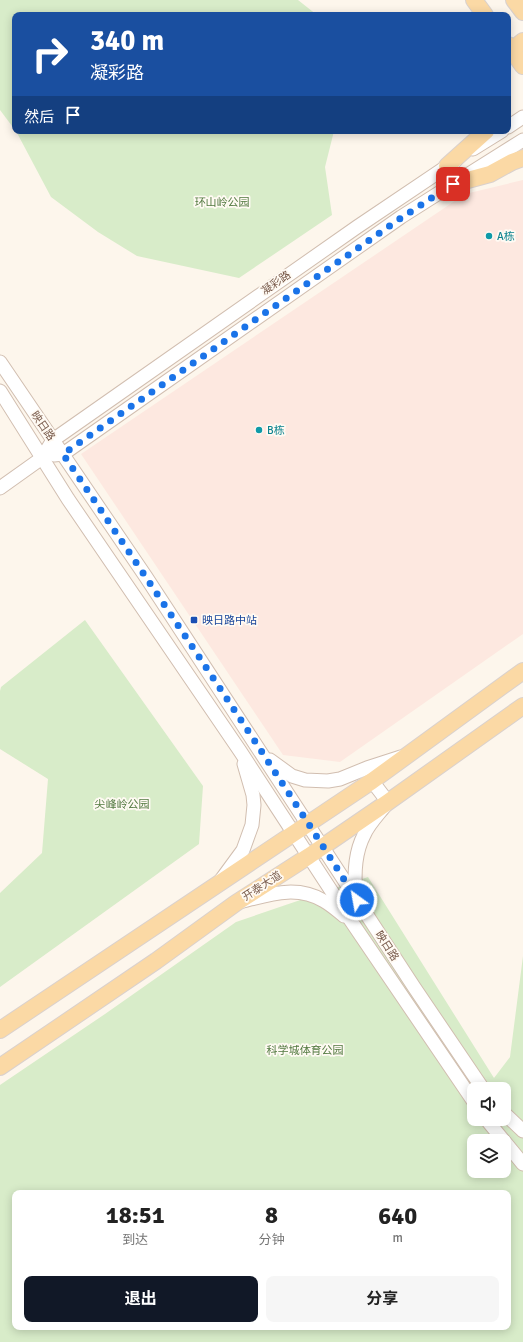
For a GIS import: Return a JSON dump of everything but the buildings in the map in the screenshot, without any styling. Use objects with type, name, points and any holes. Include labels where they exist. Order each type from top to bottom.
[{"type":"main road","points":[[472,0],[476,12]]},
{"type":"main road","points":[[472,0],[482,12]]},
{"type":"main road","points":[[514,46],[523,66]]},
{"type":"main road","points":[[447,166],[483,134]]},
{"type":"main road","points":[[453,184],[490,174],[523,158]]},
{"type":"main road","points":[[0,1030],[372,780],[523,671]]},
{"type":"main road","name":"开泰大道","points":[[0,1067],[156,961],[236,903],[309,856],[388,802],[523,706]]},
{"type":"street","points":[[511,125],[523,117]]},
{"type":"street","name":"凝彩路","points":[[53,440],[344,236],[447,166],[497,134]]},
{"type":"street","name":"凝彩路","points":[[63,454],[395,222],[523,140]]},
{"type":"street","name":"映日路","points":[[0,362],[150,583],[414,987],[478,1082]]},
{"type":"street","name":"映日路","points":[[0,391],[80,517],[240,751],[351,920],[467,1092]]},
{"type":"street","points":[[0,488],[42,458],[53,440]]},
{"type":"street","points":[[42,458],[63,454]]},
{"type":"street","points":[[258,748],[269,759],[292,776],[305,780],[328,781],[340,779],[367,768],[404,756]]},
{"type":"street","points":[[219,883],[243,850],[250,834],[254,817],[254,796],[240,751]]},
{"type":"street","points":[[357,900],[354,874],[359,846],[364,834],[388,802],[372,780]]},
{"type":"street","points":[[236,903],[286,891],[304,893],[323,901],[351,920]]},
{"type":"street","points":[[511,1120],[523,1131]]},
{"type":"street","points":[[492,1126],[498,1134]]},
{"type":"street","points":[[511,1149],[523,1164]]},
{"type":"shaded area","points":[[523,180],[523,634],[340,762],[283,755],[81,454],[465,194]]},
{"type":"green space","points":[[0,0],[298,0],[313,12],[12,12],[12,126],[0,110]]},
{"type":"green space","name":"环山岭公园","points":[[18,134],[333,134],[325,167],[332,215],[239,278],[137,256],[98,232],[51,197]]},
{"type":"green space","name":"尖峰岭公园","points":[[85,620],[203,786],[199,844],[0,987],[0,893],[42,853],[48,779],[0,749],[0,691],[1,687]]},
{"type":"green space","name":"科学城体育公园","points":[[368,877],[494,1078],[510,1057],[523,956],[523,1342],[0,1342],[0,1085],[105,1014],[236,922]]},
{"type":"place","name":"A栋","points":[[489,236]]},
{"type":"place","name":"B栋","points":[[259,430]]},
{"type":"place","name":"映日路中站","points":[[194,620]]},
{"type":"route","points":[[357,900],[171,613],[63,454],[401,218],[453,184]]}]
